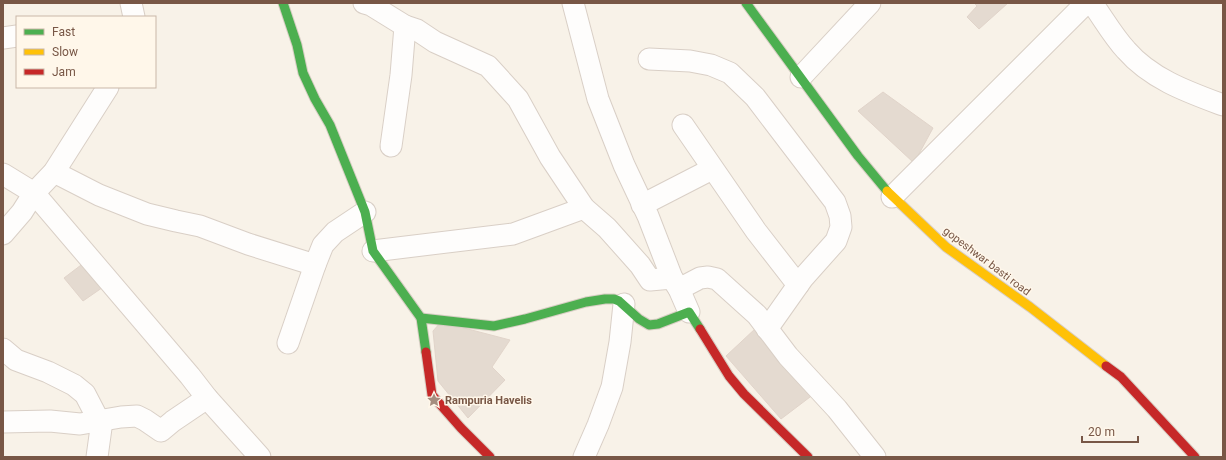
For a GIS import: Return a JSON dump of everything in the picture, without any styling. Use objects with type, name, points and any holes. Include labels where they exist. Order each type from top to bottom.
[{"type":"street","points":[[131,3],[134,16]]},
{"type":"street","points":[[283,3],[303,73],[315,99],[330,125],[365,212],[374,251],[421,318],[432,395],[461,428],[490,457]]},
{"type":"street","points":[[364,3],[371,5],[405,26],[417,30],[436,42],[488,66],[518,99],[550,157],[584,208],[607,228],[640,265],[650,280],[675,283],[708,277],[717,279],[757,315],[788,356],[837,409],[875,457]]},
{"type":"street","points":[[573,3],[598,99],[624,165],[689,312],[729,376],[744,394],[808,457]]},
{"type":"street","name":"gopeshwar basti road","points":[[746,3],[858,156],[892,197],[946,248],[1030,308],[1121,377],[1195,457]]},
{"type":"street","points":[[801,77],[870,3]]},
{"type":"street","points":[[892,197],[1086,3]]},
{"type":"street","points":[[1092,3],[1125,50],[1143,67],[1163,80],[1194,95],[1223,105]]},
{"type":"street","points":[[391,146],[401,75],[405,26]]},
{"type":"street","points":[[3,38],[16,36]]},
{"type":"street","points":[[649,59],[711,65],[730,73],[755,98],[835,202],[840,216],[841,227],[836,241],[798,285],[767,329]]},
{"type":"street","points":[[3,234],[22,212],[34,193],[54,172],[107,88]]},
{"type":"street","points":[[683,125],[756,231],[798,285]]},
{"type":"street","points":[[642,205],[712,169]]},
{"type":"street","points":[[54,172],[99,195],[147,214],[200,226],[254,246],[315,265]]},
{"type":"street","points":[[3,174],[34,193],[207,398],[260,457]]},
{"type":"street","points":[[374,251],[513,234],[584,208]]},
{"type":"street","points":[[288,343],[323,245],[335,232],[365,212]]},
{"type":"street","points":[[421,318],[494,326],[592,300],[613,299],[624,304],[646,324],[653,325],[689,312]]},
{"type":"street","points":[[584,457],[612,387],[620,342],[624,304]]},
{"type":"street","points":[[3,348],[16,360],[48,372],[74,385],[85,394],[101,428],[97,457]]},
{"type":"street","points":[[3,422],[50,421],[80,424],[121,417],[137,416],[161,431],[207,398]]},
{"type":"building","points":[[974,3],[1008,3],[979,29],[967,17],[977,6]]},
{"type":"building","points":[[883,92],[933,128],[914,163],[858,111]]},
{"type":"building","points":[[89,259],[109,283],[83,301],[64,278]]},
{"type":"building","points":[[441,322],[510,340],[492,367],[505,380],[468,418],[438,381],[433,331]]},
{"type":"building","points":[[756,328],[814,394],[781,419],[726,356]]},
{"type":"traffic: fast","points":[[283,3],[297,45],[303,73],[315,99],[330,125],[365,212],[373,251],[421,318],[426,352]]},
{"type":"traffic: fast","points":[[746,3],[858,156],[887,191]]},
{"type":"traffic: fast","points":[[421,318],[494,326],[586,302],[614,299],[619,301],[639,319],[649,325],[658,324],[689,312],[700,329]]},
{"type":"traffic: slow","points":[[887,191],[946,247],[1030,307],[1106,366]]},
{"type":"traffic: jam","points":[[700,329],[729,376],[744,394],[808,457]]},
{"type":"traffic: jam","points":[[426,352],[432,395],[461,428],[490,457]]},
{"type":"traffic: jam","points":[[1106,366],[1121,377],[1195,457]]},
{"type":"place","name":"Rampuria Havelis","points":[[434,400]]}]
